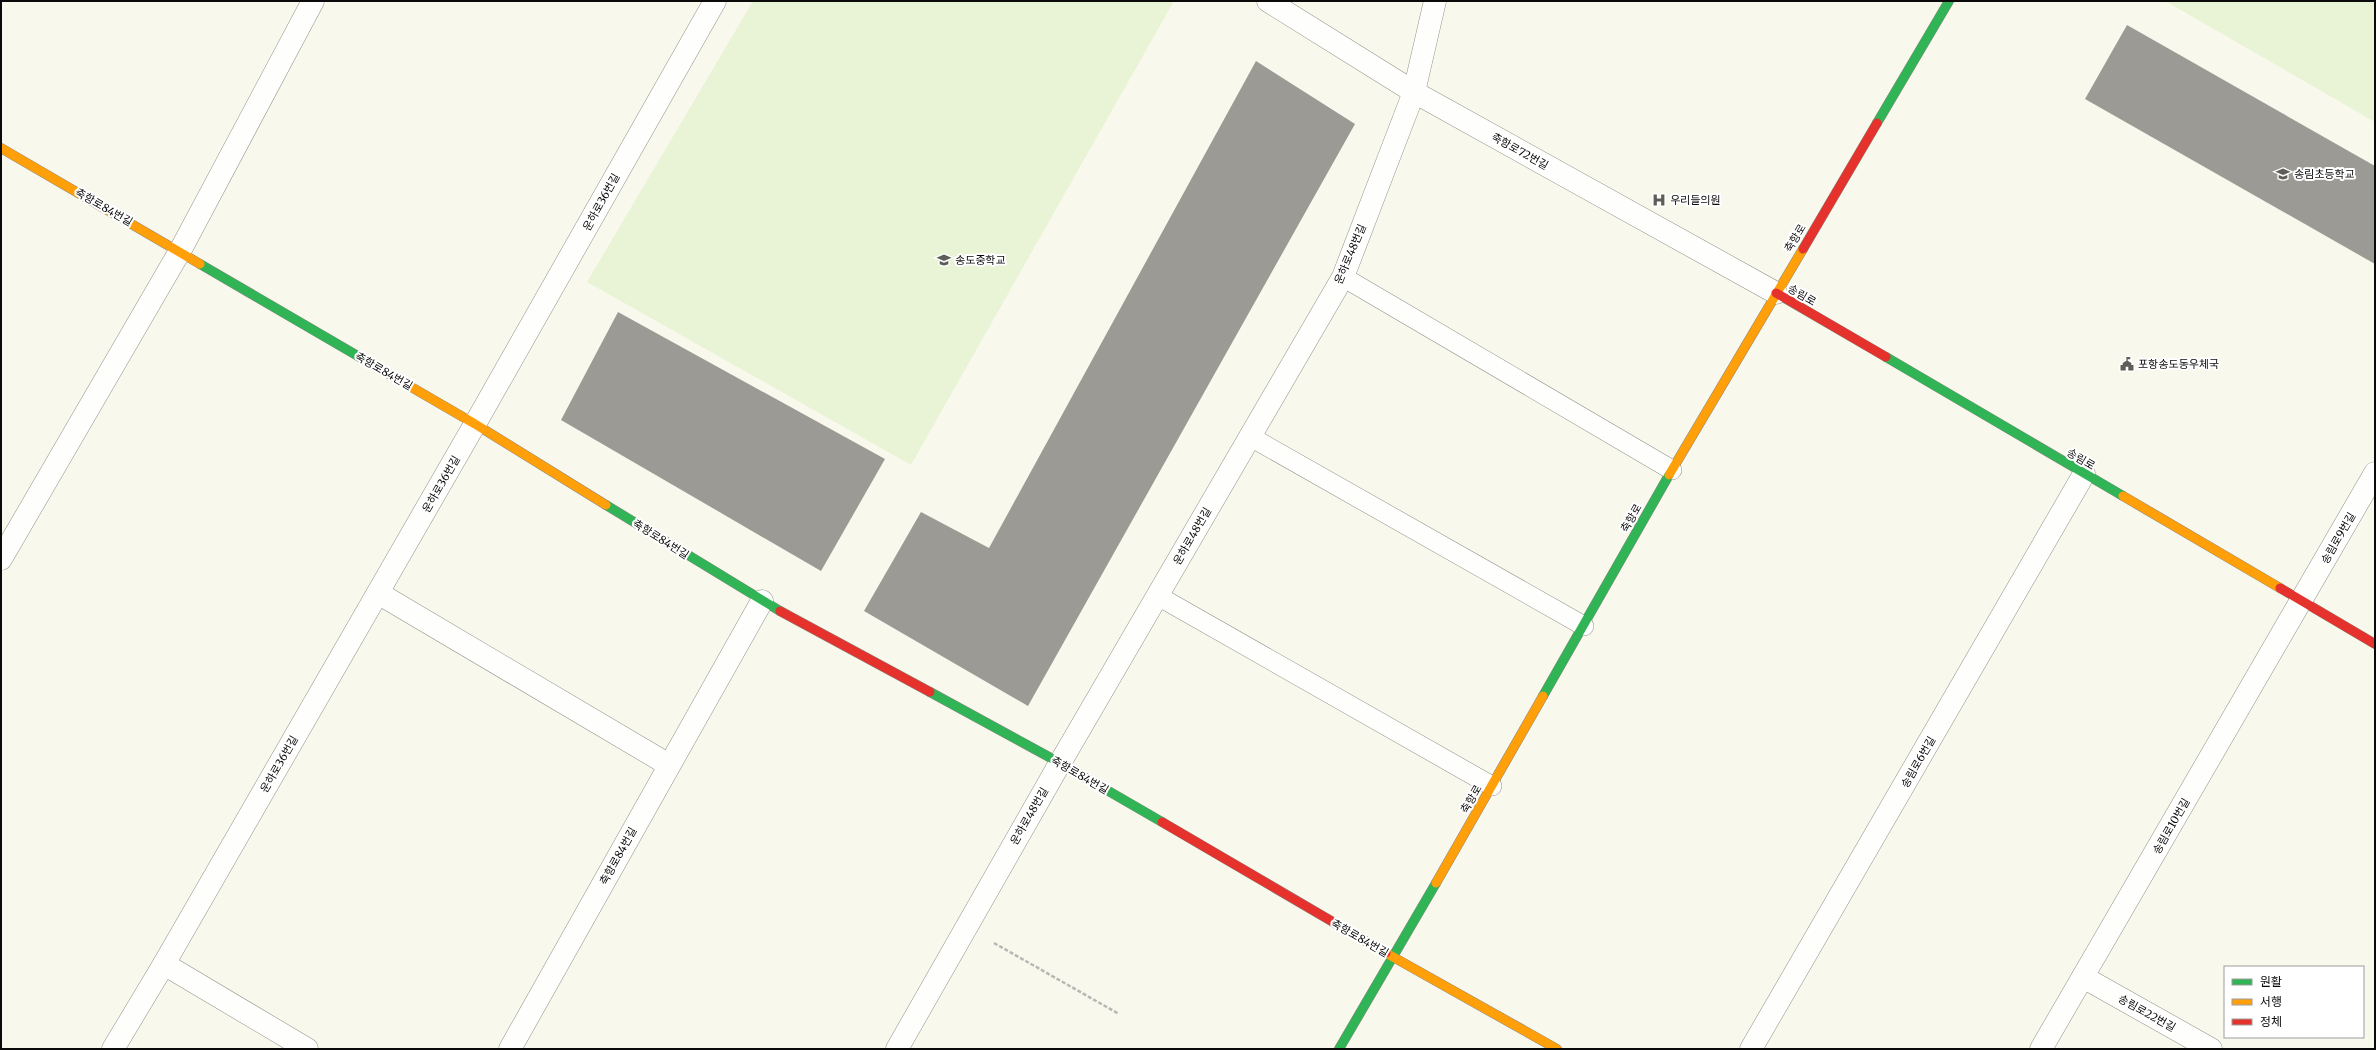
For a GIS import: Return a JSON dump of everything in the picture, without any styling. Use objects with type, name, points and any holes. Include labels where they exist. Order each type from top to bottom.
[{"type":"street","points":[[1,559],[180,251],[313,1]]},
{"type":"street","name":"운하로36번길","points":[[113,1049],[164,964],[475,424],[714,1]]},
{"type":"street","name":"축항로72번길","points":[[1268,1],[1414,92],[1776,293]]},
{"type":"street","name":"운하로48번길","points":[[897,1049],[1060,763],[1158,596],[1249,436],[1343,277],[1414,92],[1436,1]]},
{"type":"street","name":"축항로","points":[[1339,1049],[1394,957],[1672,470],[1949,1]]},
{"type":"street","name":"축항로84번길","points":[[1,148],[475,424],[762,601],[1060,763],[1394,957],[1557,1049]]},
{"type":"street","name":"송림로","points":[[1776,293],[2375,644]]},
{"type":"street","name":"송림로9번길","points":[[2301,602],[2375,473]]},
{"type":"street","name":"송림로6번길","points":[[1752,1049],[2084,474]]},
{"type":"street","points":[[378,593],[670,765]]},
{"type":"street","name":"축항로84번길","points":[[510,1049],[762,601]]},
{"type":"street","name":"송림로10번길","points":[[2041,1049],[2301,602]]},
{"type":"street","points":[[164,964],[307,1049]]},
{"type":"street","name":"송림로22번길","points":[[2083,977],[2211,1049]]},
{"type":"lane","points":[[1343,277],[1672,470]]},
{"type":"lane","points":[[1249,436],[1584,626]]},
{"type":"lane","points":[[1158,596],[1492,786]]},
{"type":"path","points":[[966,927],[1119,1014]]},
{"type":"green space","points":[[753,1],[1174,1],[911,465],[587,282]]},
{"type":"green space","points":[[2165,1],[2375,1],[2375,122]]},
{"type":"building","points":[[2127,25],[2375,166],[2375,264],[2085,99]]},
{"type":"building","points":[[1256,61],[1355,124],[1028,706],[864,611],[921,512],[989,548]]},
{"type":"building","points":[[618,312],[885,459],[821,571],[561,420]]},
{"type":"traffic: fast","points":[[1877,123],[1949,1]]},
{"type":"traffic: fast","points":[[200,264],[375,366]]},
{"type":"traffic: fast","points":[[1886,357],[2123,496]]},
{"type":"traffic: fast","points":[[1543,696],[1669,475]]},
{"type":"traffic: fast","points":[[606,505],[780,611]]},
{"type":"traffic: fast","points":[[930,692],[1060,763],[1162,822]]},
{"type":"traffic: fast","points":[[1339,1049],[1436,883]]},
{"type":"traffic: slow","points":[[1,148],[200,264]]},
{"type":"traffic: slow","points":[[1669,475],[1803,249]]},
{"type":"traffic: slow","points":[[375,366],[475,424],[606,505]]},
{"type":"traffic: slow","points":[[2123,496],[2280,588]]},
{"type":"traffic: slow","points":[[1436,883],[1543,696]]},
{"type":"traffic: slow","points":[[1386,953],[1557,1049]]},
{"type":"traffic: jam","points":[[1803,249],[1877,123]]},
{"type":"traffic: jam","points":[[1776,293],[1886,357]]},
{"type":"traffic: jam","points":[[2280,588],[2375,644]]},
{"type":"traffic: jam","points":[[780,611],[930,692]]},
{"type":"traffic: jam","points":[[1162,822],[1386,953]]},
{"type":"place","name":"송림초등학교","points":[[2283,174]]},
{"type":"place","name":"우리들의원","points":[[1659,200]]},
{"type":"place","name":"송도중학교","points":[[944,260]]},
{"type":"place","name":"포항송도동우체국","points":[[2127,364]]}]
